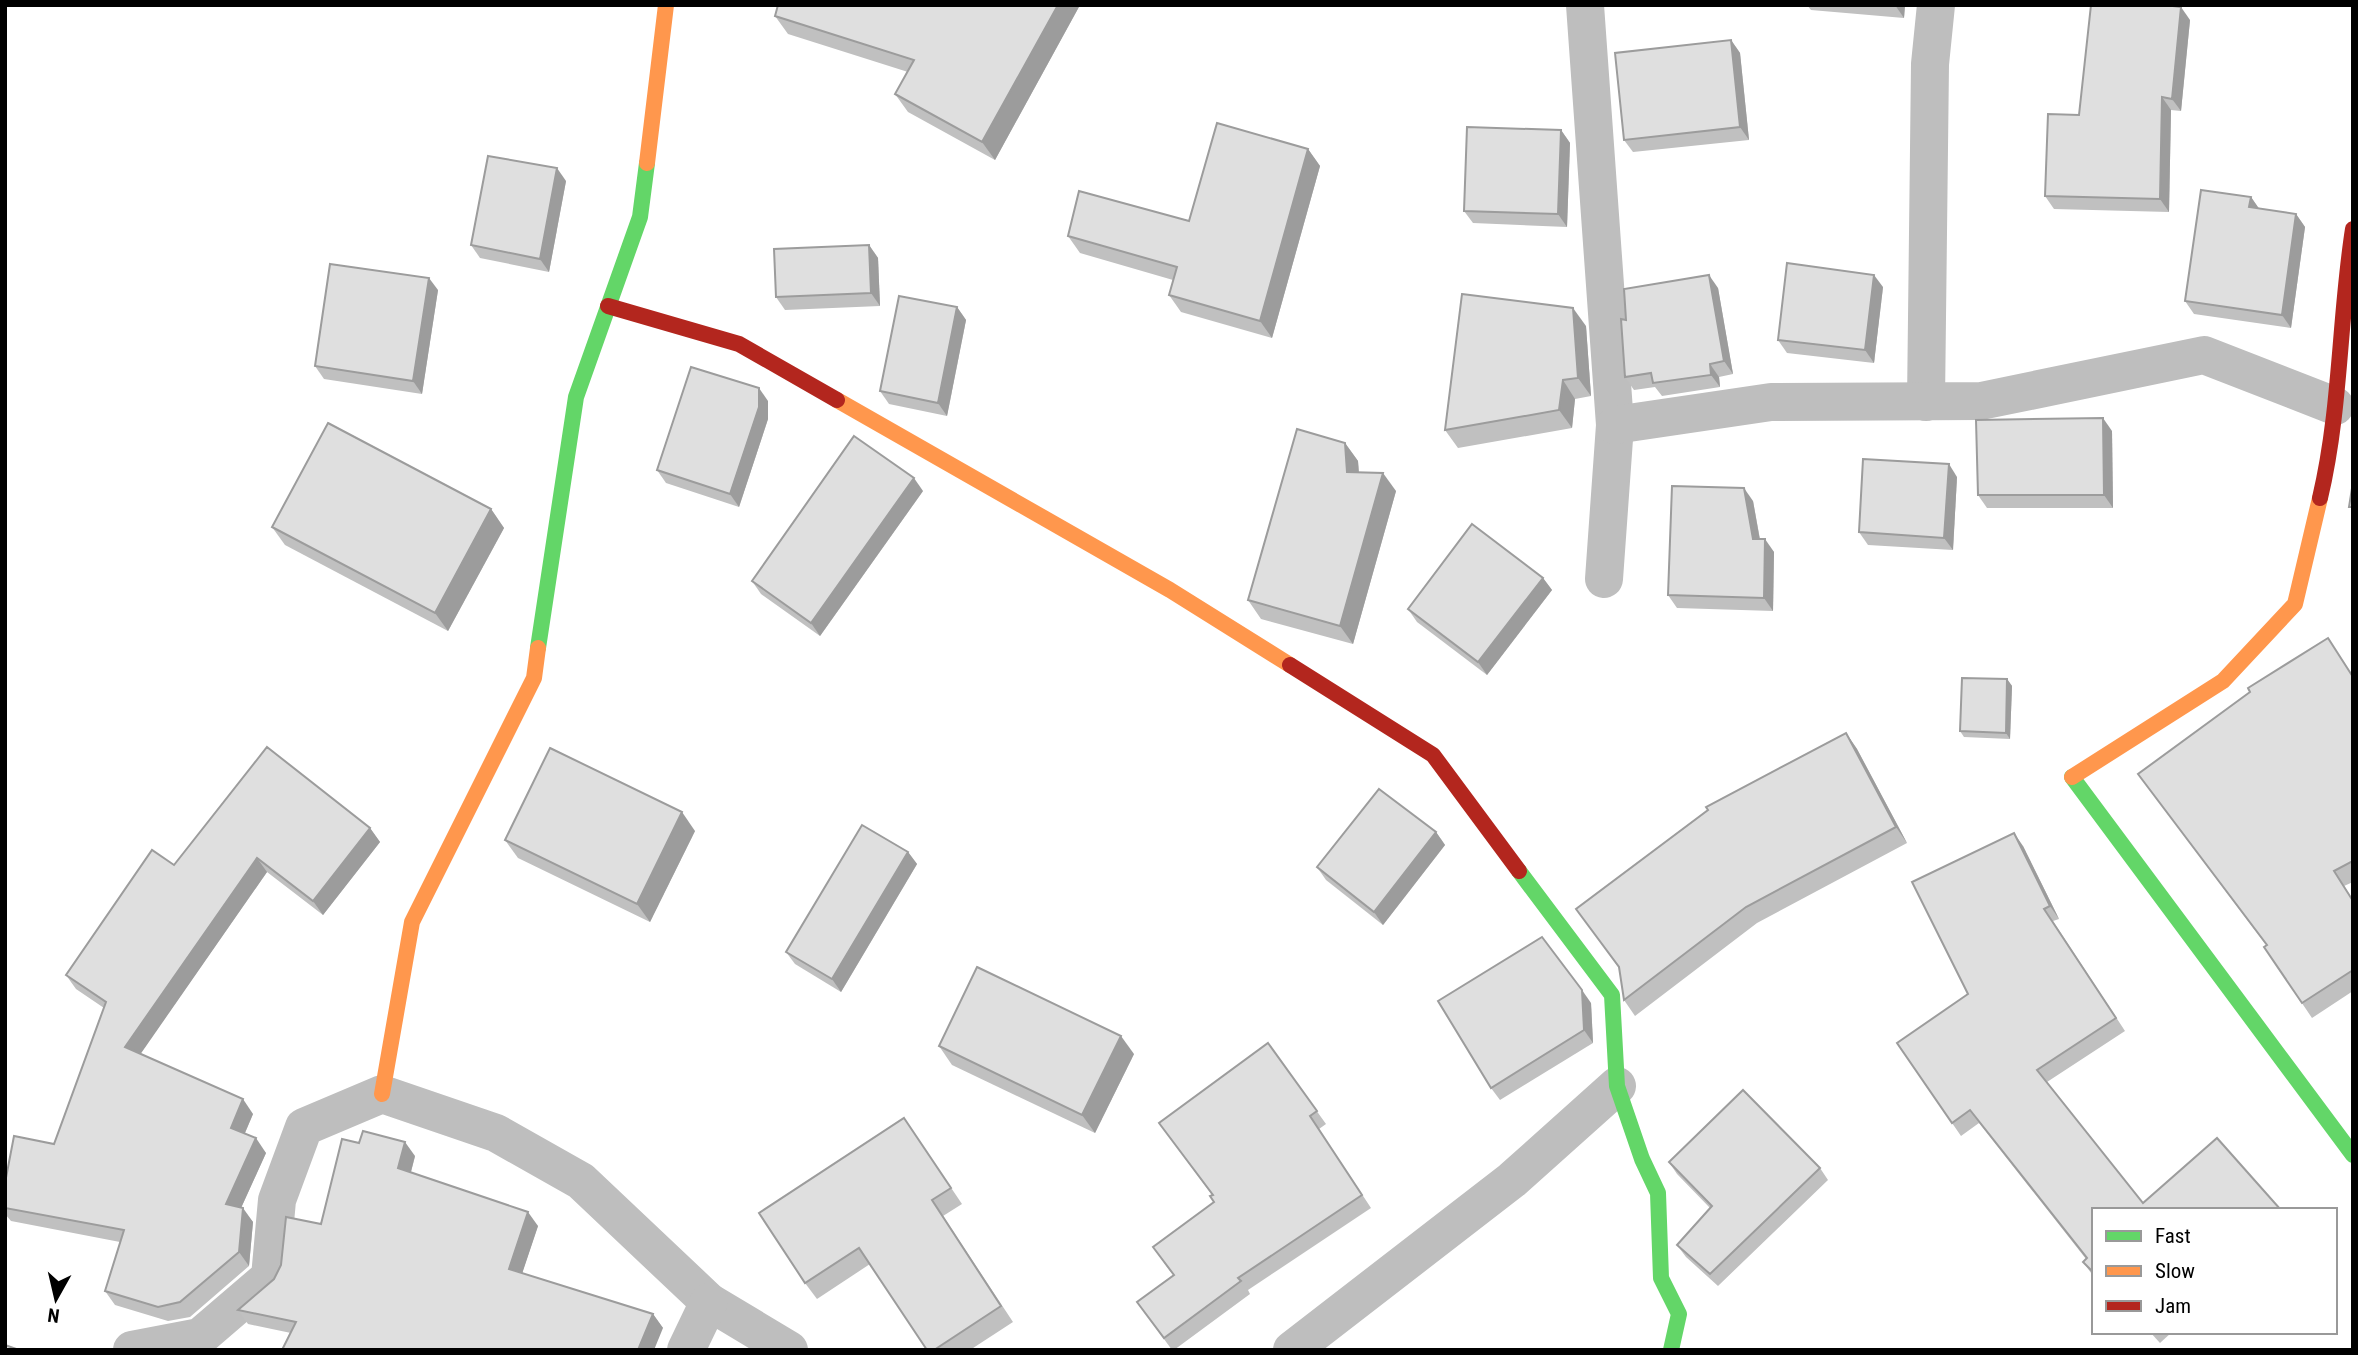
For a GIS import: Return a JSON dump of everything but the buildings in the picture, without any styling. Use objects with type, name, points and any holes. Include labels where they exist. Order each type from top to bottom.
[{"type":"street","points":[[382,1094],[412,922],[534,678],[576,397],[640,217],[666,5]]},
{"type":"street","points":[[1586,5],[1615,425],[1604,579]]},
{"type":"street","points":[[1926,402],[1930,64],[1936,5]]},
{"type":"street","points":[[2353,229],[2344,288],[2331,453],[2295,604],[2223,681],[2071,778],[2353,1155]]},
{"type":"street","points":[[608,306],[739,344],[1170,590],[1433,755],[1612,995],[1617,1086],[1642,1159],[1658,1193],[1661,1278],[1679,1314],[1671,1350]]},
{"type":"street","points":[[1615,425],[1771,402],[1981,401],[2204,355],[2335,406]]},
{"type":"street","points":[[1292,1350],[1512,1180],[1617,1086]]},
{"type":"street","points":[[132,1350],[200,1337],[270,1277],[277,1200],[304,1127],[382,1094],[496,1133],[581,1181],[709,1302],[789,1350]]},
{"type":"street","points":[[686,1350],[709,1302]]},
{"type":"traffic: fast","points":[[538,648],[576,397],[640,217],[647,163]]},
{"type":"traffic: fast","points":[[2072,777],[2353,1155]]},
{"type":"traffic: fast","points":[[1519,871],[1612,995],[1617,1086],[1642,1159],[1658,1193],[1661,1278],[1679,1314],[1671,1350]]},
{"type":"traffic: slow","points":[[647,163],[666,5]]},
{"type":"traffic: slow","points":[[837,400],[1170,590],[1290,665]]},
{"type":"traffic: slow","points":[[2072,777],[2223,681],[2295,604],[2320,498]]},
{"type":"traffic: slow","points":[[382,1094],[412,922],[534,678],[538,648]]},
{"type":"traffic: jam","points":[[2320,498],[2332,431],[2353,229]]},
{"type":"traffic: jam","points":[[608,306],[739,344],[837,400]]},
{"type":"traffic: jam","points":[[1290,665],[1433,755],[1519,871]]}]
